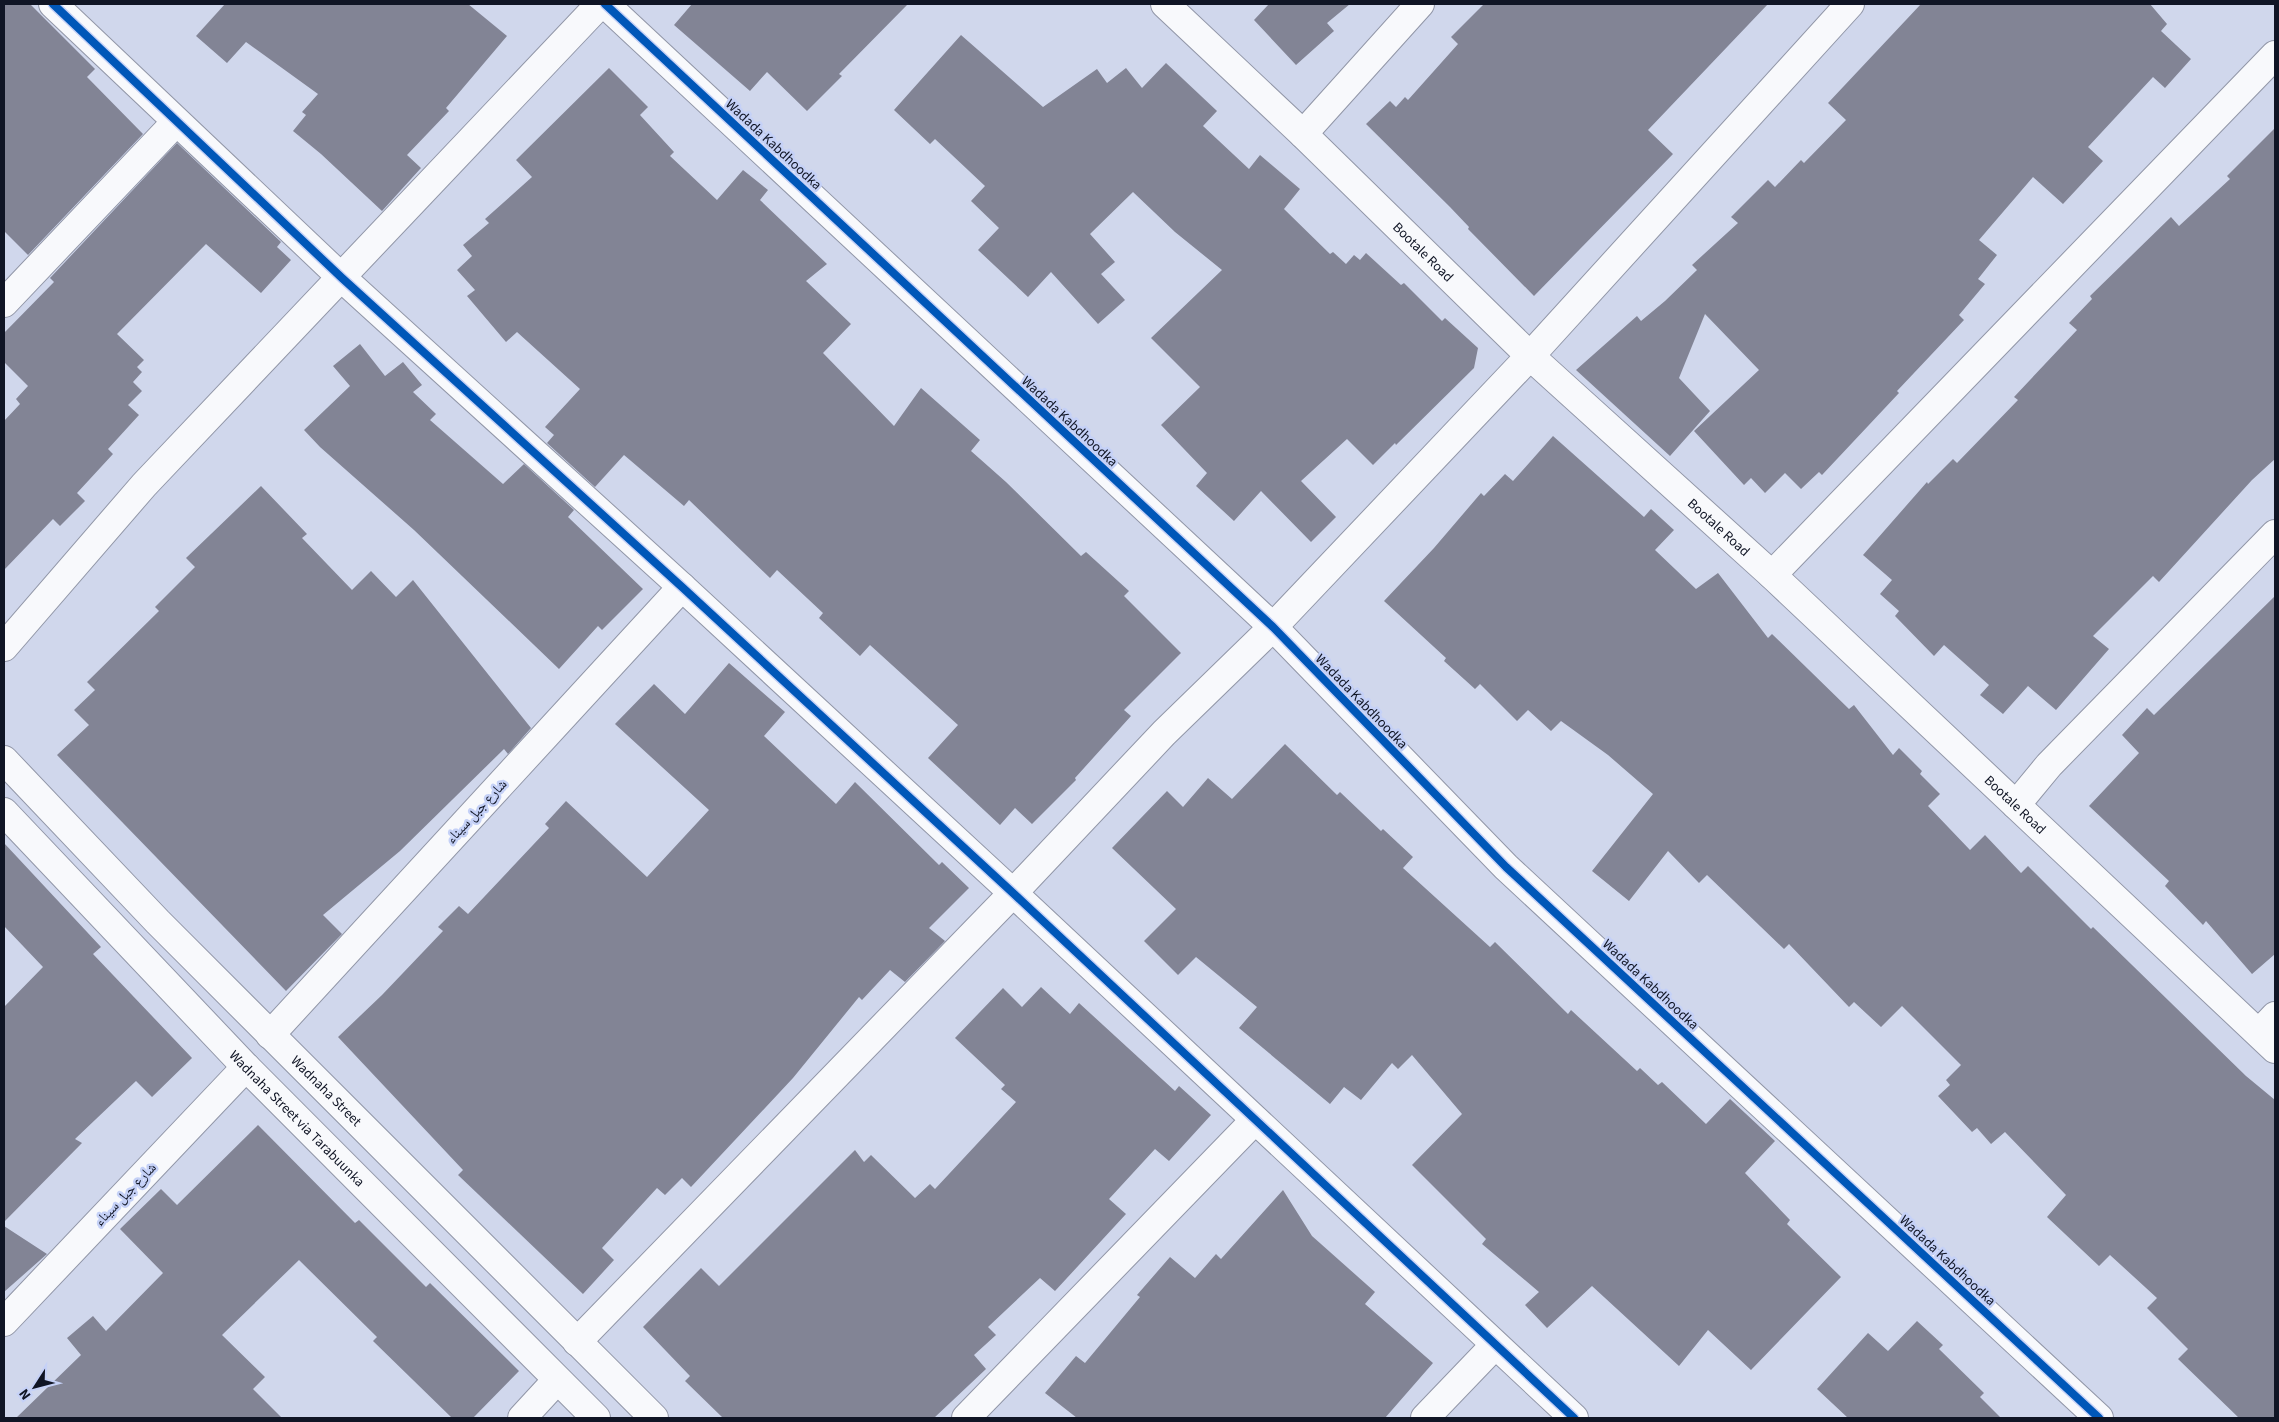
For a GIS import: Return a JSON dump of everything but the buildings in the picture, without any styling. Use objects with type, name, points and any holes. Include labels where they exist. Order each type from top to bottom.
[{"type":"street","points":[[53,4],[342,278],[682,586],[1574,1418]]},
{"type":"street","points":[[4,647],[144,485],[600,4]]},
{"type":"street","name":"Wadada Kabdhoodka","points":[[605,4],[1272,627],[1506,867],[2099,1418]]},
{"type":"street","name":"Bootale Road","points":[[1165,4],[1303,134],[1530,356],[1772,575],[2016,805],[2270,1033]]},
{"type":"street","points":[[1303,134],[1420,4]]},
{"type":"street","points":[[577,1342],[1013,893],[1164,733],[1272,627],[1530,356],[1850,4]]},
{"type":"street","points":[[1772,575],[2275,54]]},
{"type":"street","points":[[4,303],[176,122]]},
{"type":"street","points":[[2016,805],[2049,765],[2275,534]]},
{"type":"street","name":"شارع جبل سيناء","points":[[270,1034],[682,586]]},
{"type":"street","name":"Wadnaha Street","points":[[4,760],[158,922],[654,1418]]},
{"type":"street","name":"Wadnaha Street via Tarabuunka","points":[[4,812],[246,1067],[596,1418]]},
{"type":"street","name":"شارع جبل سيناء","points":[[4,1322],[246,1067]]},
{"type":"street","points":[[966,1418],[1256,1120]]},
{"type":"street","points":[[1425,1418],[1495,1344]]},
{"type":"street","points":[[522,1418],[557,1380]]},
{"type":"cycle path","points":[[53,4],[342,278],[682,587],[1013,893],[1574,1418]]},
{"type":"cycle path","points":[[605,4],[1273,627],[1506,867],[2099,1418]]}]
